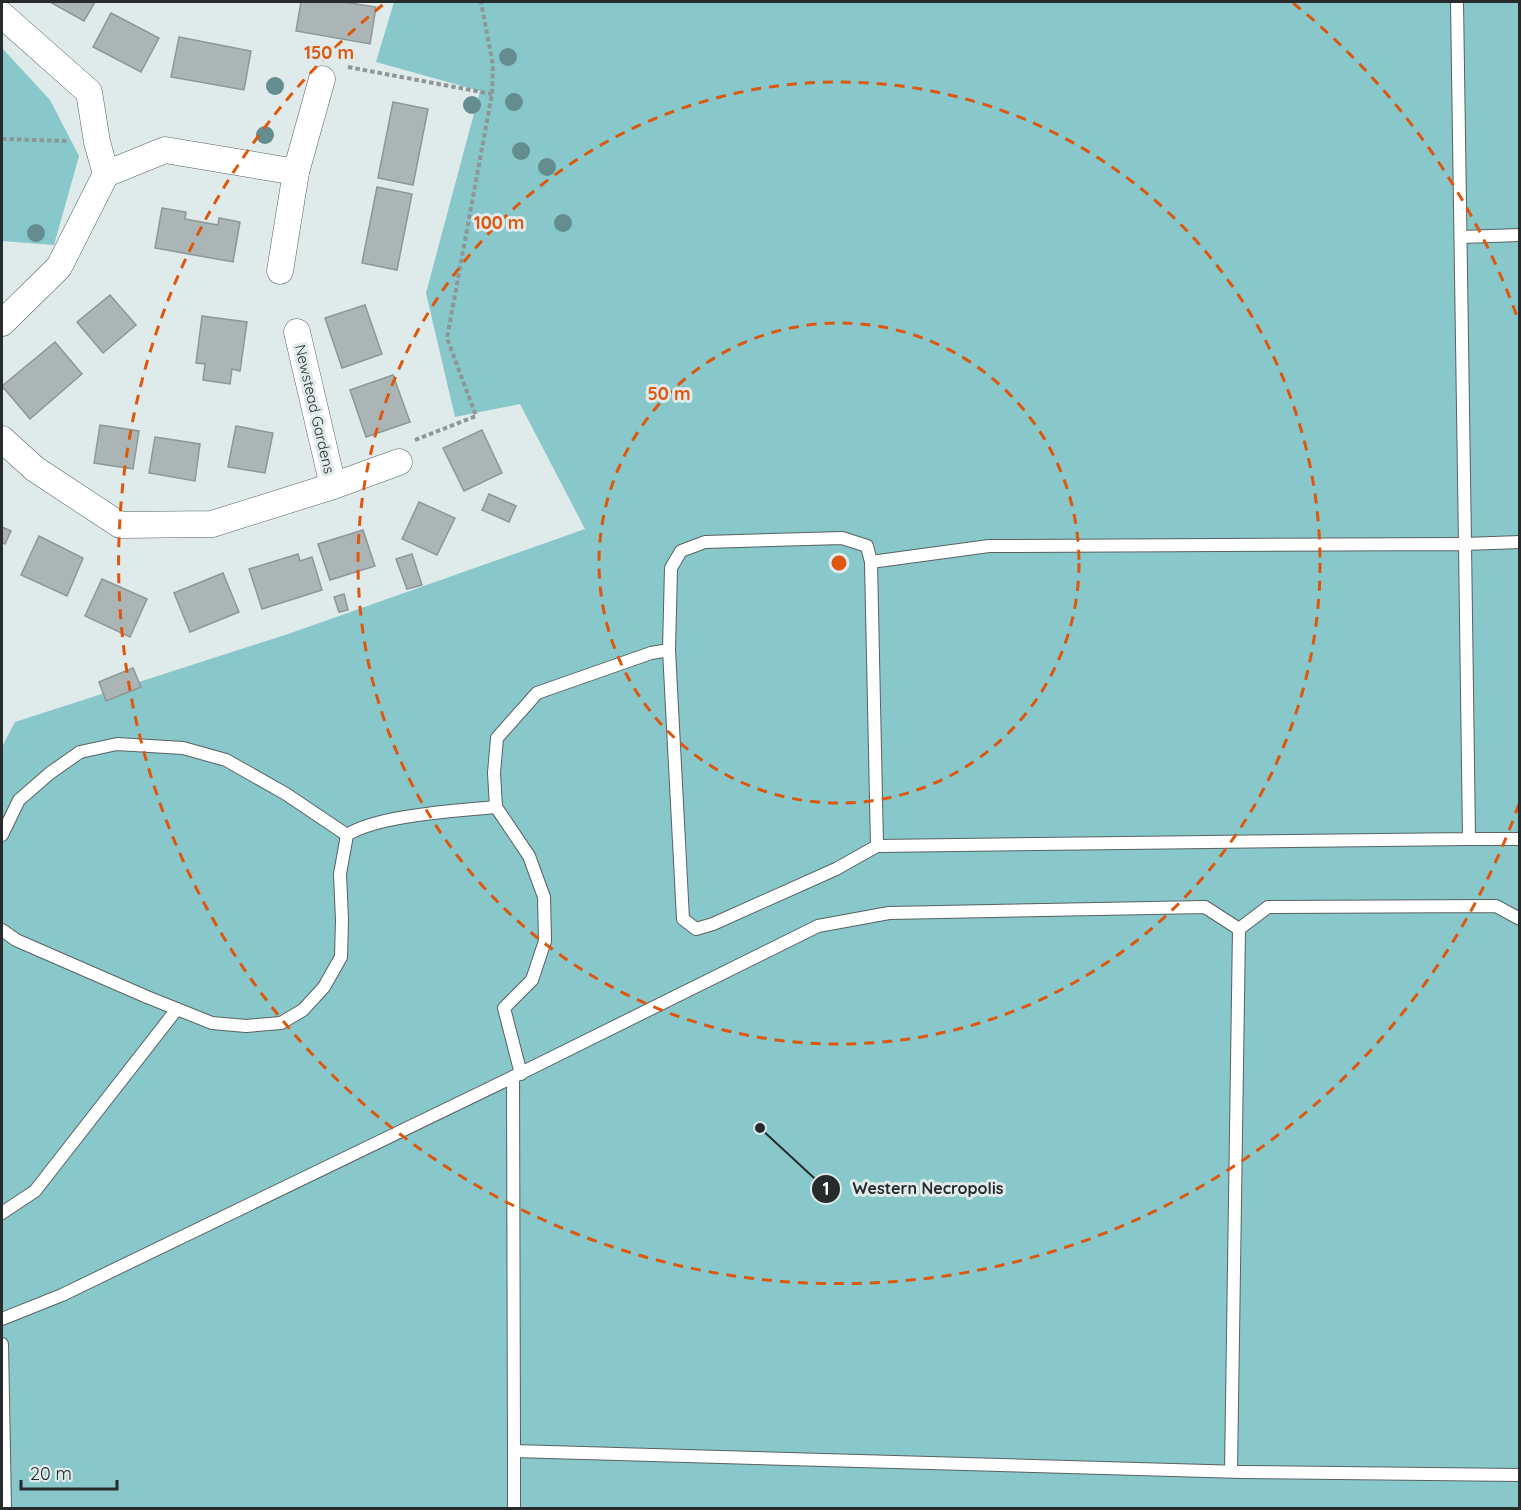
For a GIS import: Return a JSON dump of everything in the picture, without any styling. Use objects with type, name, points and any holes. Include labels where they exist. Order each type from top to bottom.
[{"type":"street","points":[[2,15],[89,92],[106,174],[59,267],[2,323]]},
{"type":"street","points":[[280,271],[296,172],[322,79]]},
{"type":"street","points":[[106,174],[165,150],[296,172]]},
{"type":"street","name":"Newstead Gardens","points":[[297,332],[333,486]]},
{"type":"street","name":"Newstead Gardens","points":[[2,439],[35,470],[120,525],[212,524],[333,486],[399,462]]},
{"type":"lane","points":[[1457,2],[1469,840]]},
{"type":"lane","points":[[1461,237],[1520,235]]},
{"type":"lane","points":[[877,846],[871,562],[867,546],[842,538],[705,542],[681,551],[671,568],[669,650],[683,919],[696,929],[713,924],[836,869],[877,846],[1520,839]]},
{"type":"lane","points":[[871,562],[988,546],[1520,542]]},
{"type":"lane","points":[[514,1509],[517,1075],[504,1008],[532,980],[545,941],[544,897],[529,856],[496,807],[494,772],[497,738],[537,693],[651,653],[669,650]]},
{"type":"lane","points":[[2,835],[19,800],[50,773],[80,752],[117,744],[183,748],[226,760],[286,794],[347,835]]},
{"type":"lane","points":[[2,930],[16,940],[212,1023],[246,1026],[281,1023],[303,1010],[324,987],[340,957],[342,920],[340,874],[347,835],[358,828],[395,820],[496,807]]},
{"type":"lane","points":[[1239,929],[1268,908],[1496,906],[1520,920]]},
{"type":"lane","points":[[2,1319],[62,1295],[517,1075],[818,926],[889,913],[1205,908],[1239,929]]},
{"type":"lane","points":[[1231,1471],[1239,929]]},
{"type":"lane","points":[[2,1213],[35,1191],[177,1009]]},
{"type":"lane","points":[[2,1344],[5,1509]]},
{"type":"lane","points":[[514,1451],[1231,1471],[1520,1474]]},
{"type":"path","points":[[399,462],[402,445],[477,416],[447,338],[492,93],[493,65],[481,2]]},
{"type":"path","points":[[322,79],[332,69],[341,66],[492,93]]},
{"type":"path","points":[[2,139],[98,142]]},
{"type":"shaded area","points":[[394,2],[1519,2],[1519,1508],[2,1508],[2,747],[15,722],[291,633],[585,529],[520,404],[455,417],[426,293],[480,91],[376,62]]},
{"type":"shaded area","points":[[2,48],[50,100],[79,156],[54,245],[2,241]]},
{"type":"building","points":[[50,2],[95,2],[84,21]]},
{"type":"building","points":[[301,2],[344,2],[376,7],[370,44],[296,31]]},
{"type":"building","points":[[111,13],[159,38],[141,72],[93,47]]},
{"type":"building","points":[[179,37],[251,51],[244,90],[171,77]]},
{"type":"building","points":[[393,102],[428,109],[413,185],[378,178]]},
{"type":"building","points":[[377,187],[412,194],[397,270],[362,263]]},
{"type":"building","points":[[162,208],[186,212],[185,219],[218,225],[219,218],[240,222],[233,262],[155,248]]},
{"type":"building","points":[[110,295],[136,325],[103,353],[77,322]]},
{"type":"building","points":[[365,305],[382,354],[342,368],[325,318]]},
{"type":"building","points":[[202,316],[247,322],[240,371],[232,369],[230,384],[203,380],[205,364],[196,363]]},
{"type":"building","points":[[55,342],[82,374],[30,419],[2,386]]},
{"type":"building","points":[[393,375],[410,422],[366,437],[350,390]]},
{"type":"building","points":[[100,425],[139,431],[133,469],[94,463]]},
{"type":"building","points":[[236,426],[273,433],[265,473],[228,467]]},
{"type":"building","points":[[482,430],[502,473],[464,491],[443,448]]},
{"type":"building","points":[[155,437],[200,444],[195,481],[149,473]]},
{"type":"building","points":[[489,494],[516,506],[509,522],[482,510]]},
{"type":"building","points":[[419,502],[455,518],[437,555],[402,539]]},
{"type":"building","points":[[2,527],[11,531],[5,544],[2,542]]},
{"type":"building","points":[[363,530],[375,566],[330,580],[318,544]]},
{"type":"building","points":[[39,536],[83,558],[67,596],[21,575]]},
{"type":"building","points":[[298,554],[300,561],[312,557],[322,590],[262,609],[249,569]]},
{"type":"building","points":[[412,554],[422,585],[407,589],[396,559]]},
{"type":"building","points":[[223,573],[239,612],[190,632],[174,593]]},
{"type":"building","points":[[102,579],[147,599],[130,637],[85,616]]},
{"type":"building","points":[[344,594],[348,610],[339,612],[334,597]]},
{"type":"building","points":[[133,668],[141,687],[106,701],[99,682]]},
{"type":"place","name":"Western Necropolis","points":[[760,1128]]}]
